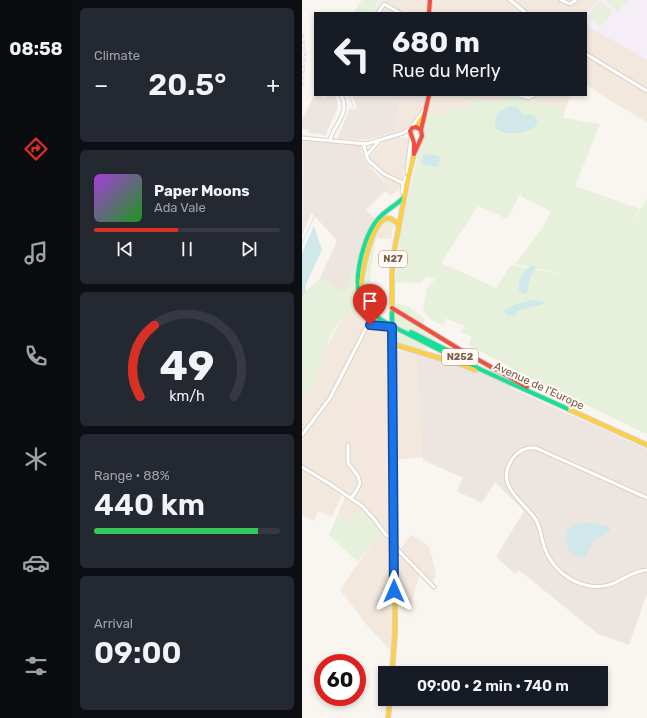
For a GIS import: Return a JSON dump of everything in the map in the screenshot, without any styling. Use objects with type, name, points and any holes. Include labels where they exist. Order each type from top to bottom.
[{"type":"main road","points":[[429,12],[430,0]]},
{"type":"main road","name":"N27","points":[[393,666],[395,632],[395,547],[392,260],[404,191],[414,152],[419,139],[422,136],[421,130],[429,96]]},
{"type":"main road","name":"N27","points":[[414,152],[411,137],[414,128],[425,113]]},
{"type":"main road","points":[[414,128],[421,130]]},
{"type":"main road","points":[[411,137],[419,139]]},
{"type":"main road","points":[[384,319],[369,311],[361,300],[359,294],[358,272],[366,245],[380,217],[400,202],[404,197]]},
{"type":"main road","points":[[384,319],[371,309],[363,297],[361,282],[362,271],[370,243],[382,220],[390,218],[399,226]]},
{"type":"main road","points":[[392,310],[473,358],[538,392]]},
{"type":"main road","name":"Avenue de l'Europe","points":[[384,319],[444,352],[647,445]]},
{"type":"main road","name":"Avenue de l'Europe","points":[[384,319],[459,357],[647,441]]},
{"type":"main road","points":[[392,344],[457,363],[512,383]]},
{"type":"main road","points":[[388,718],[389,706]]},
{"type":"street","points":[[510,0],[525,12]]},
{"type":"street","points":[[562,0],[570,4],[576,0]]},
{"type":"street","points":[[379,12],[384,4],[398,12]]},
{"type":"street","points":[[587,55],[647,91]]},
{"type":"street","points":[[330,140],[345,108],[341,96]]},
{"type":"street","points":[[522,96],[529,98],[533,96]]},
{"type":"street","points":[[302,138],[366,144],[414,128],[426,107]]},
{"type":"street","points":[[403,132],[411,137],[407,174],[403,183],[404,191]]},
{"type":"street","points":[[366,156],[380,140]]},
{"type":"street","points":[[362,143],[368,160],[384,174],[403,183]]},
{"type":"street","points":[[302,435],[330,398],[366,328],[370,325],[392,327]]},
{"type":"street","points":[[348,445],[348,463],[358,476],[360,483],[351,498]]},
{"type":"street","points":[[647,498],[536,448],[525,448],[517,453],[511,460],[507,472],[509,487],[515,497],[532,514],[536,521],[540,529],[545,549],[551,561],[569,578],[588,586],[600,587],[616,583],[632,573],[647,570]]},
{"type":"street","points":[[302,467],[362,506],[374,519],[386,536],[394,538]]},
{"type":"street","points":[[395,547],[434,587]]},
{"type":"shaded area","points":[[384,0],[647,0],[647,122],[609,100],[587,85],[587,12],[378,12]]},
{"type":"shaded area","points":[[598,0],[647,0],[647,60],[587,26],[587,12]]},
{"type":"shaded area","points":[[314,96],[319,96],[326,99],[328,96],[336,97],[338,107],[325,136],[309,133],[309,130],[302,129],[302,119]]},
{"type":"shaded area","points":[[352,96],[427,96],[425,104],[414,101],[400,100],[395,132],[366,140],[337,139],[350,108],[352,110],[357,109]]},
{"type":"shaded area","points":[[432,96],[505,96],[501,100],[490,102],[473,97],[468,108],[453,110],[442,116],[427,115]]},
{"type":"shaded area","points":[[533,96],[570,96],[565,110],[535,101]]},
{"type":"shaded area","points":[[400,100],[415,101],[425,104],[409,128],[395,132]]},
{"type":"shaded area","points":[[393,137],[409,138],[403,180],[398,190],[390,196],[385,191],[389,187],[368,159],[381,144]]},
{"type":"shaded area","points":[[303,139],[360,144],[364,160],[389,187],[366,210],[377,220],[346,295],[320,278],[337,241],[314,215],[311,214],[302,235]]},
{"type":"shaded area","points":[[382,223],[394,225],[391,239],[375,238]]},
{"type":"shaded area","points":[[361,306],[390,330],[391,350],[416,355],[424,457],[395,460],[393,417],[373,408],[361,398],[349,419],[364,452],[365,468],[372,468],[373,498],[378,502],[377,510],[390,511],[391,538],[401,548],[411,535],[429,546],[436,574],[433,583],[421,570],[410,607],[397,606],[397,645],[391,651],[364,622],[340,590],[381,531],[371,517],[360,508],[349,522],[338,514],[345,497],[342,495],[332,517],[318,511],[314,521],[302,515],[302,391],[345,314]]},
{"type":"shaded area","points":[[421,352],[512,383],[509,387],[647,449],[647,596],[629,645],[598,634],[519,570],[515,574],[496,557],[524,511],[495,482],[482,503],[457,491],[463,478],[423,460],[416,355]]},
{"type":"shaded area","points":[[361,398],[373,408],[390,415],[390,511],[377,510],[378,502],[373,498],[372,469],[365,468],[364,452],[349,419]]},
{"type":"green space","points":[[362,0],[379,0],[373,12],[354,12]]},
{"type":"green space","points":[[606,0],[628,0],[618,11]]},
{"type":"green space","points":[[600,1],[613,12],[600,27],[588,16]]},
{"type":"green space","points":[[505,96],[514,96],[527,101],[535,101],[565,110],[563,118],[600,124],[575,186],[640,209],[628,228],[647,199],[647,434],[528,377],[469,345],[472,337],[461,332],[465,326],[442,317],[446,320],[443,325],[431,320],[423,310],[427,289],[435,279],[426,276],[422,283],[395,282],[401,228],[427,115],[442,116],[453,110],[468,108],[473,97],[490,102],[498,101]],"holes":[[[521,192],[521,196],[550,211],[545,225],[515,264],[571,276],[511,265],[497,286],[501,290],[441,263],[478,206],[507,219]]]},
{"type":"green space","points":[[377,216],[391,220],[395,223],[391,225],[383,225],[374,245],[375,251],[371,266],[371,286],[377,305],[381,310],[387,311],[383,315],[370,306],[344,315],[331,335],[317,371],[315,382],[302,402],[302,294],[321,278],[345,292],[369,226]]},
{"type":"green space","points":[[395,303],[409,307],[425,319],[422,329],[434,338],[434,341],[426,346],[427,349],[417,349],[395,342],[395,312],[398,308]]},
{"type":"green space","points":[[360,507],[371,517],[381,531],[358,562],[329,535],[338,514],[349,522]]},
{"type":"water","points":[[511,106],[516,107],[524,115],[534,115],[537,120],[537,124],[534,128],[513,133],[505,133],[499,130],[495,126],[497,115],[505,108]]},
{"type":"water","points":[[424,154],[441,157],[438,167],[422,164]]},
{"type":"water","points":[[314,226],[322,250],[305,286],[306,292],[302,296],[302,253]]},
{"type":"water","points":[[532,266],[536,267],[531,275],[527,293],[523,294],[519,291],[519,283],[523,273]]},
{"type":"water","points":[[535,300],[547,303],[517,311],[516,316],[507,315],[504,311],[523,302]]},
{"type":"water","points":[[581,523],[594,523],[609,527],[610,531],[594,540],[585,557],[572,553],[568,550],[567,544],[567,532],[569,529]]},
{"type":"waterway","points":[[375,12],[381,0]]},
{"type":"waterway","points":[[349,96],[354,108]]},
{"type":"waterway","points":[[302,243],[315,215]]},
{"type":"railway","points":[[302,32],[305,54],[302,86]]},
{"type":"traffic: fast","points":[[404,197],[381,216],[375,223],[365,242],[359,265],[358,287],[360,296],[366,308],[377,317],[396,328],[477,368],[570,410]]},
{"type":"traffic: fast","points":[[392,313],[392,327]]},
{"type":"traffic: fast","points":[[411,332],[451,352]]},
{"type":"traffic: slow","points":[[416,127],[423,116]]},
{"type":"traffic: slow","points":[[392,313],[392,274],[394,252],[414,154]]},
{"type":"traffic: slow","points":[[361,285],[367,252],[377,227],[384,220],[391,219],[399,226]]},
{"type":"traffic: slow","points":[[392,344],[457,363],[475,370]]},
{"type":"traffic: slow","points":[[570,410],[647,445]]},
{"type":"traffic: slow","points":[[393,666],[395,632],[395,599]]},
{"type":"traffic: slow","points":[[388,718],[389,706]]},
{"type":"traffic: jam","points":[[429,12],[430,0]]},
{"type":"traffic: jam","points":[[421,130],[429,96]]},
{"type":"traffic: jam","points":[[414,153],[414,143],[410,131],[412,128],[416,127],[421,130],[422,136],[414,154]]},
{"type":"traffic: jam","points":[[392,308],[459,349],[527,387]]},
{"type":"traffic: jam","points":[[392,327],[395,599]]},
{"type":"route","points":[[370,325],[392,327],[395,547],[394,591]]}]
